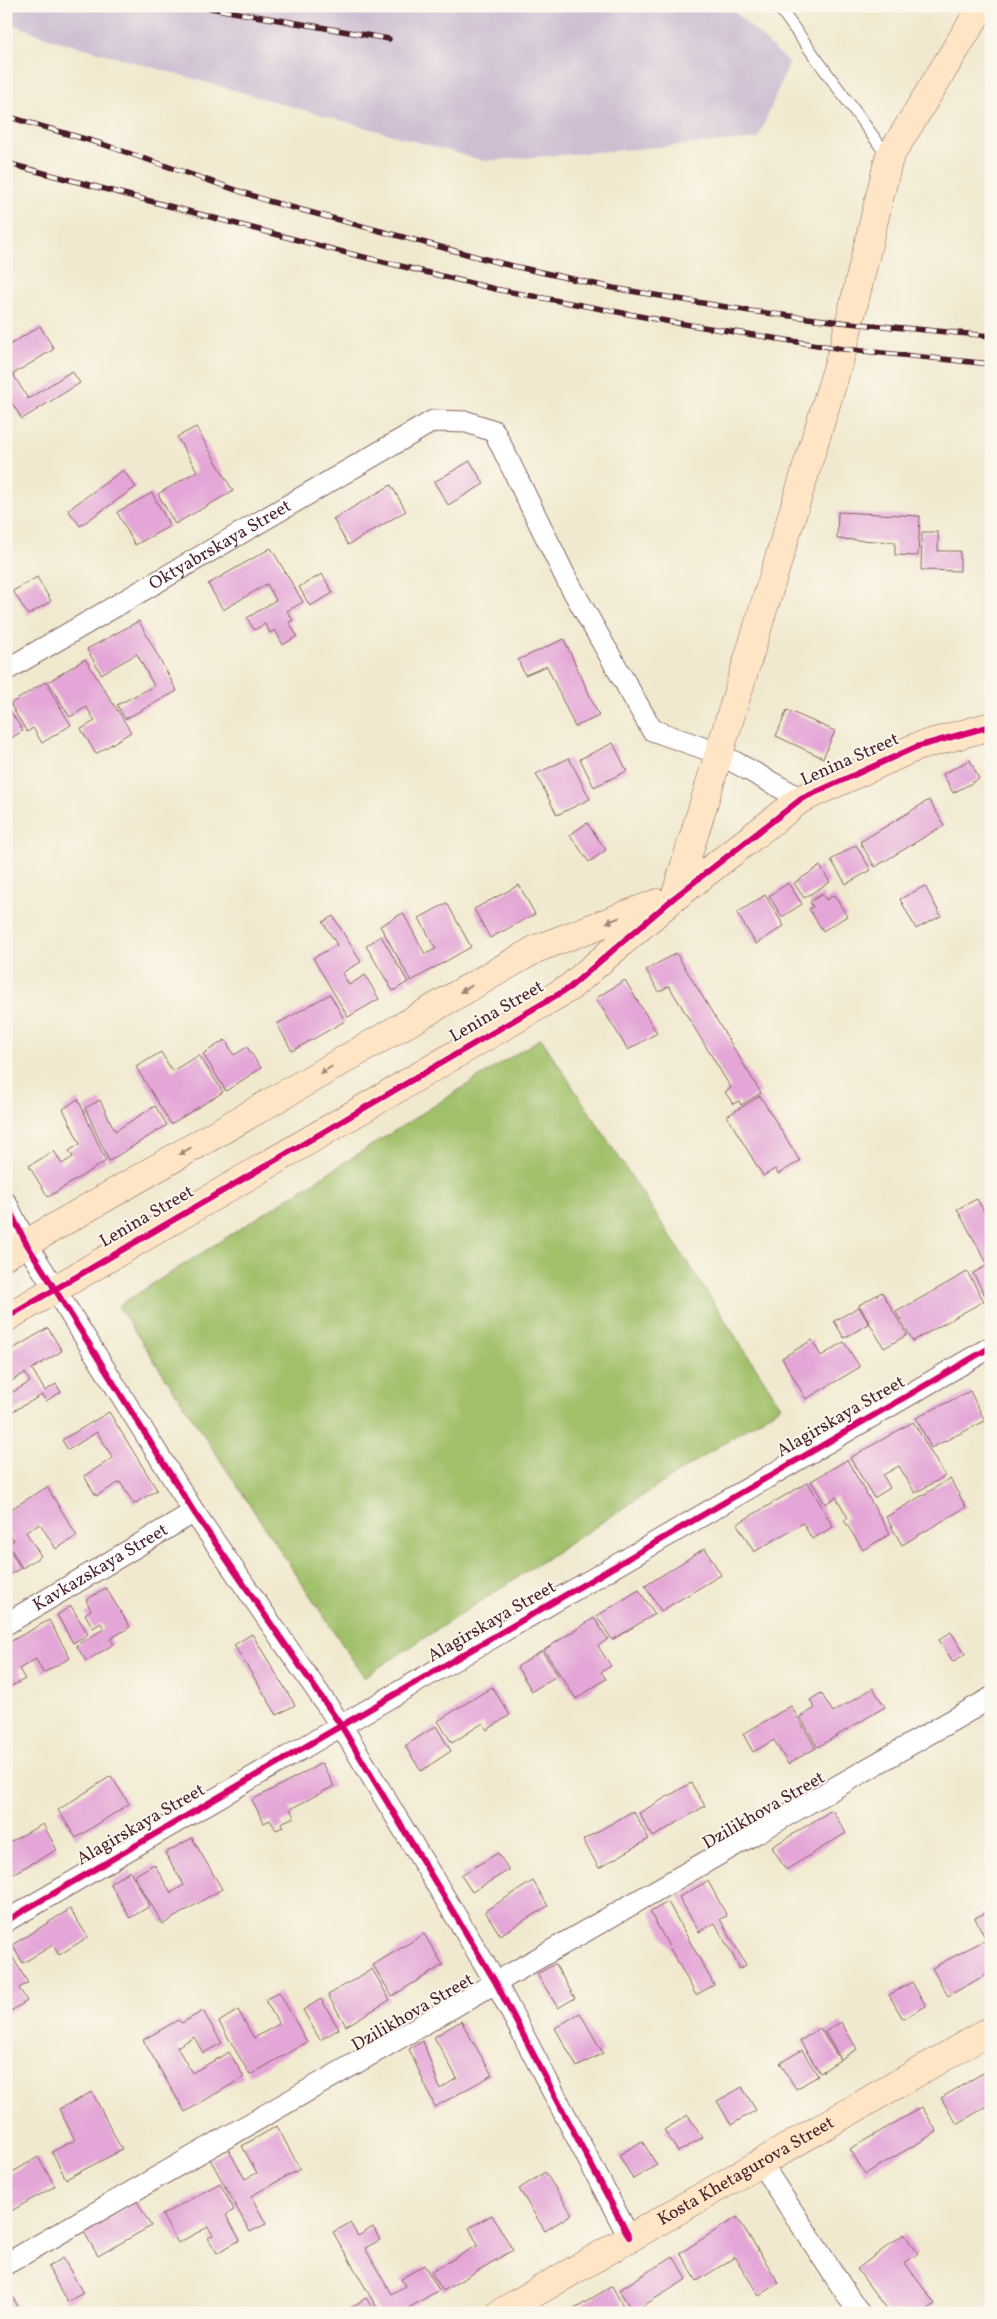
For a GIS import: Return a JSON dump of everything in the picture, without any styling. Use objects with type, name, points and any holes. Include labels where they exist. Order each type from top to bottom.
[{"type":"street","points":[[675,897],[843,349],[889,158],[982,6]]},
{"type":"street","name":"Oktyabrskaya Street","points":[[6,670],[433,421],[467,422],[494,431],[567,580],[652,730],[720,754]]},
{"type":"street","name":"Lenina Street","points":[[6,1318],[569,988],[675,897],[800,799],[916,747],[991,726]]},
{"type":"street","points":[[720,754],[800,799]]},
{"type":"street","name":"Lenina Street","points":[[16,1249],[536,949],[675,897]]},
{"type":"street","points":[[6,1203],[16,1249],[55,1288],[194,1512],[342,1727],[496,1983],[629,2237]]},
{"type":"street","name":"Alagirskaya Street","points":[[6,1921],[342,1727],[991,1347]]},
{"type":"street","name":"Kavkazskaya Street","points":[[6,1624],[194,1512]]},
{"type":"street","name":"Dzilikhova Street","points":[[6,2264],[991,1698]]},
{"type":"street","name":"Kosta Khetagurova Street","points":[[500,2313],[991,2030]]},
{"type":"street","points":[[760,2162],[859,2313]]},
{"type":"lane","points":[[778,6],[889,158]]},
{"type":"shaded area","points":[[6,6],[728,6],[789,63],[758,139],[485,161],[49,38],[6,22]]},
{"type":"green space","points":[[541,1038],[781,1406],[364,1677],[118,1306]]},
{"type":"building","points":[[40,326],[54,349],[13,374],[28,399],[72,371],[80,383],[22,419],[6,394],[6,347]]},
{"type":"building","points":[[196,427],[233,491],[175,524],[158,494],[197,471],[177,437]]},
{"type":"building","points":[[470,461],[484,484],[448,505],[434,482]]},
{"type":"building","points":[[123,470],[136,487],[80,526],[68,510]]},
{"type":"building","points":[[391,485],[406,511],[348,545],[333,519]]},
{"type":"building","points":[[152,493],[170,526],[135,545],[117,512]]},
{"type":"building","points":[[838,512],[920,516],[918,556],[895,555],[895,542],[837,539]]},
{"type":"building","points":[[922,532],[938,532],[938,551],[960,551],[960,571],[921,570]]},
{"type":"building","points":[[271,548],[303,602],[287,611],[293,620],[289,622],[297,636],[283,645],[275,630],[270,633],[265,624],[254,630],[247,618],[276,600],[267,584],[223,610],[208,584]]},
{"type":"building","points":[[322,574],[333,593],[310,606],[299,587]]},
{"type":"building","points":[[37,577],[51,601],[28,615],[13,591]]},
{"type":"building","points":[[139,621],[177,691],[125,719],[117,705],[154,686],[137,654],[101,674],[87,649]]},
{"type":"building","points":[[564,639],[599,716],[575,727],[547,666],[525,675],[518,660]]},
{"type":"building","points":[[85,659],[131,732],[96,754],[81,729],[95,721],[86,707],[70,717],[48,682]]},
{"type":"building","points":[[45,682],[71,725],[42,743],[33,728],[27,732],[10,704]]},
{"type":"building","points":[[6,707],[23,731],[6,741]]},
{"type":"building","points":[[787,710],[835,731],[823,758],[776,736]]},
{"type":"building","points":[[613,743],[627,771],[594,787],[580,759]]},
{"type":"building","points":[[569,758],[590,799],[557,815],[536,774]]},
{"type":"building","points":[[970,760],[979,779],[953,793],[943,774]]},
{"type":"building","points":[[929,800],[944,825],[875,867],[860,842]]},
{"type":"building","points":[[587,823],[606,850],[589,862],[570,835]]},
{"type":"building","points":[[856,845],[871,870],[846,884],[831,860]]},
{"type":"building","points":[[820,866],[830,882],[804,898],[794,883]]},
{"type":"building","points":[[788,883],[802,904],[782,917],[769,896]]},
{"type":"building","points":[[519,885],[535,914],[490,938],[474,909]]},
{"type":"building","points":[[925,886],[941,916],[916,929],[900,899]]},
{"type":"building","points":[[822,894],[826,900],[834,895],[847,916],[823,931],[809,909],[813,907],[810,902]]},
{"type":"building","points":[[765,895],[784,926],[756,944],[737,913]]},
{"type":"building","points":[[447,903],[471,947],[411,981],[380,926],[403,913],[425,954],[436,949],[419,918]]},
{"type":"building","points":[[333,916],[361,962],[342,973],[349,985],[365,975],[379,999],[348,1017],[313,958],[337,945],[323,922]]},
{"type":"building","points":[[381,936],[408,982],[393,991],[366,946]]},
{"type":"building","points":[[676,953],[761,1093],[741,1105],[739,1101],[733,1104],[725,1092],[731,1088],[669,986],[659,992],[646,970]]},
{"type":"building","points":[[625,980],[657,1033],[628,1050],[596,998]]},
{"type":"building","points":[[330,994],[345,1021],[292,1051],[277,1024]]},
{"type":"building","points":[[225,1040],[234,1055],[247,1047],[261,1068],[226,1091],[203,1054]]},
{"type":"building","points":[[161,1052],[172,1071],[199,1055],[223,1092],[171,1124],[136,1067]]},
{"type":"building","points":[[760,1096],[800,1161],[778,1174],[775,1169],[763,1176],[727,1116]]},
{"type":"building","points":[[78,1099],[106,1161],[48,1197],[29,1166],[54,1151],[62,1164],[73,1157],[69,1151],[80,1144],[63,1109]]},
{"type":"building","points":[[100,1100],[115,1131],[155,1106],[167,1125],[109,1161],[85,1108]]},
{"type":"building","points":[[977,1199],[991,1223],[991,1298],[987,1299],[973,1273],[988,1265],[957,1209]]},
{"type":"building","points":[[967,1272],[984,1301],[913,1341],[896,1312]]},
{"type":"building","points":[[882,1292],[907,1335],[884,1348],[859,1305]]},
{"type":"building","points":[[859,1307],[869,1324],[844,1338],[834,1321]]},
{"type":"building","points":[[48,1328],[62,1351],[32,1369],[45,1391],[56,1384],[61,1392],[46,1401],[42,1395],[10,1413],[6,1408],[6,1396],[30,1382],[25,1373],[6,1384],[6,1353]]},
{"type":"building","points":[[812,1340],[821,1356],[844,1342],[860,1367],[806,1399],[782,1358]]},
{"type":"building","points":[[970,1391],[985,1421],[931,1448],[916,1418]]},
{"type":"building","points":[[109,1412],[157,1490],[134,1504],[120,1482],[96,1496],[84,1476],[113,1458],[97,1432],[68,1450],[62,1440]]},
{"type":"building","points":[[913,1422],[945,1476],[915,1493],[899,1466],[883,1475],[890,1488],[874,1498],[850,1458]]},
{"type":"building","points":[[847,1460],[890,1534],[863,1550],[844,1520],[848,1518],[836,1497],[825,1504],[811,1481]]},
{"type":"building","points":[[950,1479],[966,1507],[902,1545],[886,1517]]},
{"type":"building","points":[[808,1482],[833,1527],[812,1539],[803,1523],[754,1552],[737,1524]]},
{"type":"building","points":[[47,1487],[77,1536],[56,1549],[40,1524],[26,1532],[41,1556],[22,1568],[8,1544],[14,1540],[6,1529],[6,1512]]},
{"type":"building","points":[[6,1544],[21,1568],[6,1577]]},
{"type":"building","points":[[705,1548],[721,1575],[661,1611],[645,1586]]},
{"type":"building","points":[[106,1588],[130,1627],[110,1639],[114,1644],[86,1661],[76,1645],[104,1629],[101,1623],[93,1628],[85,1614],[91,1610],[86,1600]]},
{"type":"building","points":[[639,1590],[655,1614],[612,1640],[597,1616]]},
{"type":"building","points":[[71,1606],[88,1634],[73,1643],[57,1615]]},
{"type":"building","points":[[594,1618],[608,1639],[598,1646],[611,1666],[601,1672],[606,1679],[576,1699],[544,1650]]},
{"type":"building","points":[[49,1620],[70,1658],[43,1673],[36,1659],[19,1669],[25,1679],[6,1689],[6,1644]]},
{"type":"building","points":[[951,1632],[965,1654],[953,1662],[939,1640]]},
{"type":"building","points":[[252,1634],[295,1705],[277,1715],[234,1645]]},
{"type":"building","points":[[542,1651],[558,1675],[532,1691],[517,1667]]},
{"type":"building","points":[[492,1687],[510,1715],[487,1730],[483,1723],[452,1743],[438,1721]]},
{"type":"building","points":[[873,1688],[885,1707],[818,1747],[800,1717],[815,1708],[810,1700],[821,1693],[833,1712]]},
{"type":"building","points":[[791,1706],[816,1748],[788,1764],[774,1740],[753,1752],[743,1734]]},
{"type":"building","points":[[436,1726],[451,1751],[421,1771],[405,1746]]},
{"type":"building","points":[[322,1763],[334,1786],[290,1809],[294,1817],[281,1823],[283,1827],[276,1830],[270,1820],[264,1823],[252,1800]]},
{"type":"building","points":[[111,1776],[129,1804],[76,1838],[58,1810]]},
{"type":"building","points":[[691,1783],[705,1806],[653,1837],[639,1813]]},
{"type":"building","points":[[832,1810],[846,1833],[786,1870],[772,1847]]},
{"type":"building","points":[[633,1811],[649,1839],[599,1868],[583,1840]]},
{"type":"building","points":[[43,1824],[57,1850],[12,1874],[6,1864],[6,1844]]},
{"type":"building","points":[[192,1838],[222,1889],[163,1924],[134,1876],[154,1864],[171,1893],[184,1885],[165,1853]]},
{"type":"building","points":[[498,1853],[509,1870],[472,1892],[461,1875]]},
{"type":"building","points":[[130,1871],[150,1906],[130,1918],[110,1883]]},
{"type":"building","points":[[533,1881],[548,1906],[500,1935],[485,1911]]},
{"type":"building","points":[[708,1881],[727,1916],[720,1919],[746,1965],[740,1969],[715,1923],[699,1932],[679,1897]]},
{"type":"building","points":[[668,1902],[714,1985],[696,1995],[650,1912]]},
{"type":"building","points":[[70,1909],[88,1937],[59,1955],[53,1945],[23,1963],[12,1945]]},
{"type":"building","points":[[991,1910],[991,1949],[975,1918]]},
{"type":"building","points":[[424,1934],[443,1965],[392,1996],[373,1965]]},
{"type":"building","points":[[983,1941],[991,1955],[991,1972],[948,1996],[932,1968]]},
{"type":"building","points":[[6,1946],[28,1983],[19,1988],[27,2001],[6,2014]]},
{"type":"building","points":[[555,1964],[575,1998],[558,2008],[537,1974]]},
{"type":"building","points":[[372,1969],[390,2000],[346,2026],[328,1995]]},
{"type":"building","points":[[912,1982],[926,2006],[903,2019],[889,1995]]},
{"type":"building","points":[[279,1992],[307,2042],[250,2075],[219,2022],[238,2010],[254,2038],[279,2024],[265,2000]]},
{"type":"building","points":[[321,1999],[339,2029],[320,2040],[303,2010]]},
{"type":"building","points":[[203,2011],[222,2043],[203,2053],[194,2037],[177,2047],[192,2073],[229,2052],[244,2077],[185,2112],[143,2040],[178,2020],[182,2023]]},
{"type":"building","points":[[580,2013],[603,2053],[577,2067],[555,2028]]},
{"type":"building","points":[[461,2021],[492,2075],[435,2107],[409,2049],[423,2041],[440,2089],[457,2078],[434,2037]]},
{"type":"building","points":[[841,2022],[857,2049],[841,2059],[825,2032]]},
{"type":"building","points":[[820,2028],[840,2060],[820,2073],[800,2041]]},
{"type":"building","points":[[802,2050],[818,2076],[796,2089],[780,2063]]},
{"type":"building","points":[[983,2073],[991,2085],[991,2104],[957,2124],[941,2098]]},
{"type":"building","points":[[742,2087],[756,2110],[731,2125],[717,2101]]},
{"type":"building","points":[[92,2092],[122,2150],[66,2179],[52,2152],[75,2140],[59,2109]]},
{"type":"building","points":[[922,2107],[937,2132],[865,2174],[850,2149]]},
{"type":"building","points":[[688,2115],[702,2138],[678,2152],[664,2130]]},
{"type":"building","points":[[277,2126],[300,2169],[251,2196],[266,2224],[250,2232],[210,2159],[228,2149],[245,2179],[257,2173],[242,2146]]},
{"type":"building","points":[[642,2141],[657,2165],[633,2179],[619,2155]]},
{"type":"building","points":[[38,2157],[55,2186],[6,2214],[6,2176]]},
{"type":"building","points":[[545,2172],[572,2214],[545,2231],[519,2189]]},
{"type":"building","points":[[220,2183],[234,2210],[226,2215],[240,2240],[217,2253],[208,2238],[213,2235],[208,2227],[178,2243],[162,2215]]},
{"type":"building","points":[[137,2201],[151,2226],[98,2256],[84,2232]]},
{"type":"building","points":[[492,2215],[513,2250],[443,2291],[431,2272],[478,2245],[469,2228]]},
{"type":"building","points":[[737,2217],[779,2283],[759,2296],[735,2257],[697,2281],[680,2253]]},
{"type":"building","points":[[350,2223],[358,2236],[373,2227],[380,2240],[365,2248],[391,2294],[405,2286],[401,2279],[424,2265],[439,2290],[400,2313],[380,2313],[333,2232]]},
{"type":"building","points":[[904,2234],[918,2253],[905,2263],[935,2304],[923,2313],[889,2313],[857,2269]]},
{"type":"building","points":[[673,2256],[687,2279],[633,2312],[619,2290]]},
{"type":"building","points":[[63,2258],[83,2293],[67,2302],[48,2267]]},
{"type":"building","points":[[612,2286],[627,2313],[568,2313]]},
{"type":"building","points":[[6,2287],[18,2306],[7,2313],[6,2313]]},
{"type":"building","points":[[366,2298],[376,2313],[342,2313]]},
{"type":"railway","points":[[198,6],[389,39]]},
{"type":"railway","points":[[6,116],[102,144],[268,201],[504,264],[613,288],[750,311],[849,323],[991,336]]},
{"type":"railway","points":[[6,163],[339,251],[495,289],[671,322],[843,349],[991,364]]},
{"type":"cycle path","points":[[6,1318],[569,988],[675,897],[801,799],[916,747],[991,726]]},
{"type":"cycle path","points":[[6,1203],[26,1243],[194,1512],[342,1727],[496,1983],[629,2237]]},
{"type":"cycle path","points":[[6,1921],[991,1347]]}]
